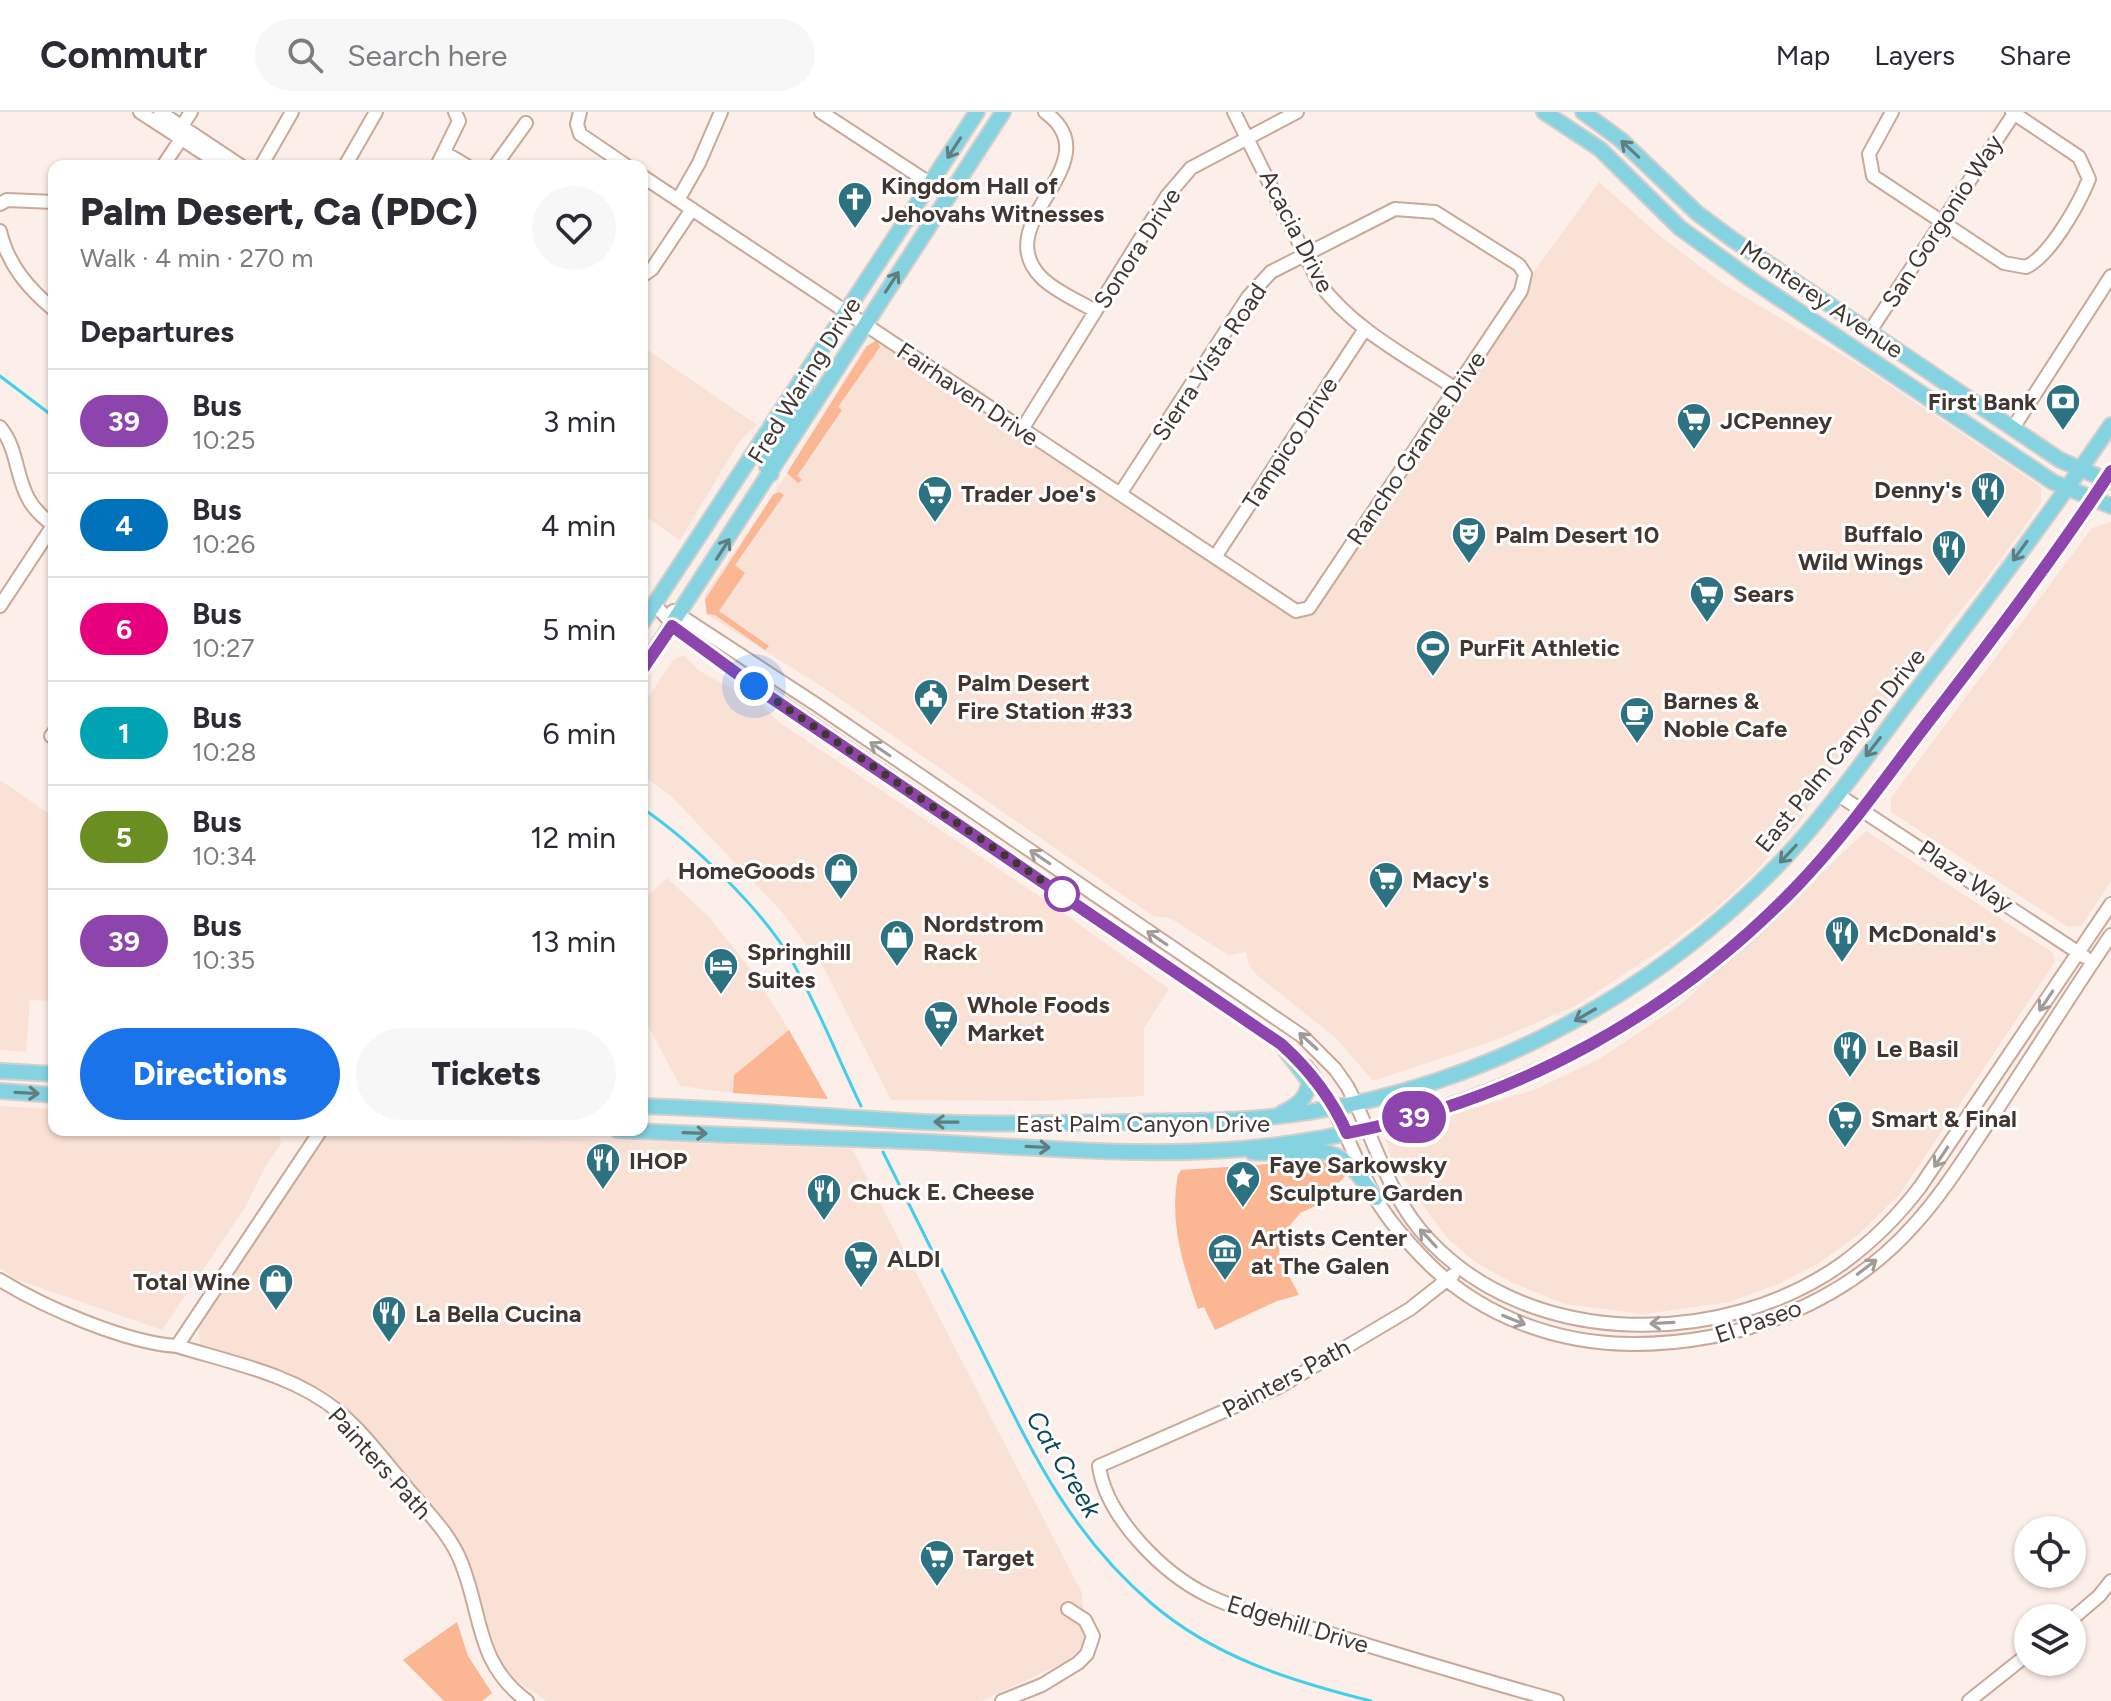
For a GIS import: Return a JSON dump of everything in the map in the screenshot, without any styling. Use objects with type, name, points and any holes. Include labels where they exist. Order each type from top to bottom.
[{"type":"main road","name":"Fred Waring Drive","points":[[648,615],[977,112]]},
{"type":"main road","name":"Fred Waring Drive","points":[[648,661],[1003,112]]},
{"type":"main road","name":"Monterey Avenue","points":[[1544,112],[1600,149],[1680,228],[1749,278],[2067,489],[2111,506]]},
{"type":"main road","name":"Monterey Avenue","points":[[1583,112],[1621,140],[1697,213],[1749,251],[2060,460],[2109,478]]},
{"type":"main road","points":[[1631,178],[1654,186],[1705,231],[1735,248],[1749,251]]},
{"type":"main road","points":[[771,474],[767,458],[802,398],[811,366]]},
{"type":"main road","name":"East Palm Canyon Drive","points":[[648,1106],[928,1122],[1212,1121],[1276,1116],[1335,1107],[1441,1080],[1563,1028],[1662,966],[1741,901],[1800,841],[2067,489],[2111,425]]},
{"type":"main road","name":"East Palm Canyon Drive","points":[[648,1131],[1068,1149],[1227,1148],[1290,1144],[1367,1129],[1444,1109],[1513,1083],[1575,1054],[1629,1023],[1680,988],[1761,921],[1814,868],[2109,478]]},
{"type":"main road","points":[[1276,1116],[1302,1100],[1308,1091],[1309,1081],[1281,1044]]},
{"type":"main road","points":[[0,1071],[48,1074]]},
{"type":"main road","points":[[0,1091],[48,1095]]},
{"type":"main road","points":[[944,1143],[991,1134],[1006,1123]]},
{"type":"main road","points":[[1227,1148],[1272,1156],[1328,1152],[1350,1165],[1376,1198]]},
{"type":"street","points":[[140,112],[184,126],[217,160]]},
{"type":"street","points":[[160,112],[232,160]]},
{"type":"street","points":[[264,160],[292,112]]},
{"type":"street","points":[[348,160],[376,112]]},
{"type":"street","points":[[441,160],[459,121],[455,112]]},
{"type":"street","points":[[678,200],[699,163],[721,112]]},
{"type":"street","points":[[1045,112],[1054,118],[1068,146],[1064,168],[1033,218],[1027,238],[1028,254],[1041,278],[1095,311]]},
{"type":"street","name":"Acacia Drive","points":[[1234,112],[1319,283],[1337,306],[1365,329],[1456,389]]},
{"type":"street","name":"Sonora Drive","points":[[1021,431],[1167,196],[1191,168],[1297,112]]},
{"type":"street","points":[[1892,112],[1869,154],[1873,176],[2004,263],[2026,267],[2042,258],[2089,179],[2079,157],[2014,112]]},
{"type":"street","name":"San Gorgonio Way","points":[[1870,331],[2014,112]]},
{"type":"street","points":[[824,113],[949,196]]},
{"type":"street","points":[[578,118],[580,134],[618,160]]},
{"type":"street","points":[[499,160],[526,123]]},
{"type":"street","points":[[172,160],[184,126]]},
{"type":"street","points":[[445,153],[457,160]]},
{"type":"street","name":"Fairhaven Drive","points":[[648,180],[1021,431],[1296,611]]},
{"type":"street","points":[[0,204],[7,200],[48,202]]},
{"type":"street","points":[[648,272],[692,209]]},
{"type":"street","name":"Sierra Vista Road","points":[[1120,494],[1248,297],[1271,272],[1395,209],[1435,212],[1519,265],[1525,274]]},
{"type":"street","points":[[0,231],[12,264],[48,304]]},
{"type":"street","name":"Rancho Grande Drive","points":[[1296,611],[1309,608],[1521,291],[1525,274]]},
{"type":"street","points":[[2013,428],[2111,276]]},
{"type":"street","name":"Tampico Drive","points":[[1215,557],[1365,329]]},
{"type":"street","points":[[0,427],[11,441],[27,498],[48,520]]},
{"type":"street","points":[[0,606],[48,535]]},
{"type":"street","points":[[655,605],[676,620]]},
{"type":"street","name":"El Paseo","points":[[676,620],[754,686],[1281,1044],[1306,1066],[1335,1107],[1376,1198],[1409,1243],[1448,1280],[1482,1305],[1514,1320],[1573,1338],[1621,1344],[1665,1344],[1710,1338],[1801,1308],[1866,1269],[1928,1209],[2111,935]]},
{"type":"street","name":"El Paseo","points":[[676,620],[1293,1029],[1335,1069],[1356,1102],[1400,1204],[1428,1239],[1460,1268],[1496,1290],[1537,1309],[1620,1324],[1667,1324],[1726,1314],[1750,1308],[1808,1284],[1857,1252],[1906,1206],[2111,904]]},
{"type":"street","name":"Plaza Way","points":[[1837,794],[2093,962]]},
{"type":"street","points":[[177,1346],[317,1136]]},
{"type":"street","name":"Painters Path","points":[[1099,1466],[1279,1387],[1410,1309],[1460,1268]]},
{"type":"street","name":"Painters Path","points":[[0,1280],[20,1292],[108,1329],[160,1345],[177,1346],[290,1382],[315,1395],[353,1426],[452,1543],[469,1586],[487,1654],[513,1689],[527,1701]]},
{"type":"street","name":"Edgehill Drive","points":[[1099,1466],[1108,1494],[1135,1537],[1155,1559],[1209,1596],[1557,1701]]},
{"type":"street","points":[[2086,1607],[2111,1581]]},
{"type":"street","points":[[1002,1701],[1042,1685],[1087,1654],[1093,1636],[1085,1620],[1068,1609]]},
{"type":"street","points":[[1969,1701],[2014,1665]]},
{"type":"shaded area","points":[[1599,182],[1660,236],[1723,284],[1864,368],[2041,487],[2041,503],[1987,578],[1836,763],[1799,823],[1754,873],[1712,912],[1577,1005],[1496,1040],[1373,1081],[1336,1038],[1257,975],[1249,965],[1246,952],[1228,955],[1170,918],[1153,916],[824,688],[706,614],[705,595],[787,474],[865,346],[884,341],[1302,614],[1528,280]]},
{"type":"shaded area","points":[[877,340],[880,347],[838,407],[842,410],[797,476],[802,480],[798,483],[787,473],[867,346]]},
{"type":"shaded area","points":[[648,350],[757,425],[739,442],[680,540],[648,518]]},
{"type":"shaded area","points":[[779,492],[784,495],[735,565],[745,573],[719,611],[769,646],[765,650],[715,615],[707,614],[705,600],[773,495]]},
{"type":"shaded area","points":[[2111,522],[2111,881],[2081,926],[2068,927],[1891,812],[1891,798],[2092,528]]},
{"type":"shaded area","points":[[684,655],[698,670],[760,704],[780,723],[1048,902],[1169,989],[1144,1028],[1144,1096],[1038,1101],[891,1100],[824,968],[781,911],[671,796],[648,779],[648,698],[673,660]]},
{"type":"shaded area","points":[[0,780],[48,813],[48,1001],[30,1000],[26,1052],[0,1050]]},
{"type":"shaded area","points":[[1866,831],[2053,953],[2055,962],[1899,1195],[1859,1234],[1819,1263],[1776,1285],[1729,1302],[1644,1314],[1565,1304],[1513,1283],[1475,1262],[1448,1239],[1392,1163],[1386,1139],[1395,1133],[1536,1089],[1601,1058],[1684,1002]]},
{"type":"shaded area","points":[[667,878],[709,917],[751,970],[789,1030],[734,1075],[733,1093],[680,1086],[648,1025],[648,895]]},
{"type":"shaded area","points":[[789,1030],[828,1099],[733,1093],[734,1075]]},
{"type":"shaded area","points":[[0,1106],[48,1109],[48,1136],[280,1136],[281,1144],[265,1167],[244,1209],[162,1330],[15,1279],[0,1268]]},
{"type":"shaded area","points":[[327,1136],[496,1136],[852,1149],[1082,1593],[1085,1644],[1065,1662],[981,1701],[547,1701],[516,1680],[492,1649],[474,1573],[457,1539],[333,1395],[288,1373],[201,1352],[198,1326]]},
{"type":"shaded area","points":[[1316,1157],[1346,1175],[1318,1205],[1300,1213],[1280,1238],[1279,1257],[1299,1295],[1277,1301],[1215,1330],[1204,1307],[1198,1309],[1183,1260],[1175,1210],[1178,1175],[1181,1170],[1259,1165]]},
{"type":"shaded area","points":[[457,1622],[468,1656],[492,1693],[482,1701],[444,1701],[403,1660]]},
{"type":"waterway","name":"Cat Creek","points":[[0,376],[48,412]]},
{"type":"waterway","name":"Cat Creek","points":[[648,812],[724,878],[779,941],[811,996],[861,1106]]},
{"type":"waterway","name":"Cat Creek","points":[[883,1152],[1035,1455],[1096,1547],[1151,1603],[1201,1639],[1284,1676],[1371,1701]]},
{"type":"bus line","name":"39","points":[[648,661],[672,626],[754,686],[1281,1044],[1306,1066],[1325,1090],[1347,1133],[1444,1109],[1513,1083],[1575,1054],[1629,1023],[1680,988],[1747,933],[1823,858],[1963,677],[2111,471]]},
{"type":"place","name":"Kingdom Hall of Jehovahs Witnesses","points":[[855,230]]},
{"type":"place","name":"First Bank","points":[[2063,432]]},
{"type":"place","name":"JCPenney","points":[[1694,451]]},
{"type":"place","name":"Denny's","points":[[1988,520]]},
{"type":"place","name":"Trader Joe's","points":[[935,524]]},
{"type":"place","name":"Palm Desert 10","points":[[1469,565]]},
{"type":"place","name":"Buffalo Wild Wings","points":[[1949,578]]},
{"type":"place","name":"Sears","points":[[1707,624]]},
{"type":"place","name":"PurFit Athletic","points":[[1433,678]]},
{"type":"place","name":"Palm Desert Fire Station #33","points":[[931,727]]},
{"type":"place","name":"Barnes & Noble Cafe","points":[[1637,745]]},
{"type":"place","name":"HomeGoods","points":[[841,901]]},
{"type":"place","name":"Macy's","points":[[1386,910]]},
{"type":"place","name":"McDonald's","points":[[1842,964]]},
{"type":"place","name":"Nordstrom Rack","points":[[897,968]]},
{"type":"place","name":"Springhill Suites","points":[[721,996]]},
{"type":"place","name":"Whole Foods Market","points":[[941,1049]]},
{"type":"place","name":"Le Basil","points":[[1850,1079]]},
{"type":"place","name":"Smart & Final","points":[[1845,1149]]},
{"type":"place","name":"IHOP","points":[[603,1191]]},
{"type":"place","name":"Faye Sarkowsky Sculpture Garden","points":[[1243,1209]]},
{"type":"place","name":"Chuck E. Cheese","points":[[824,1222]]},
{"type":"place","name":"Artists Center at The Galen","points":[[1225,1282]]},
{"type":"place","name":"ALDI","points":[[861,1289]]},
{"type":"place","name":"Total Wine","points":[[276,1312]]},
{"type":"place","name":"La Bella Cucina","points":[[389,1344]]},
{"type":"place","name":"Target","points":[[937,1588]]},
{"type":"route","points":[[754,686],[1062,894]]}]
